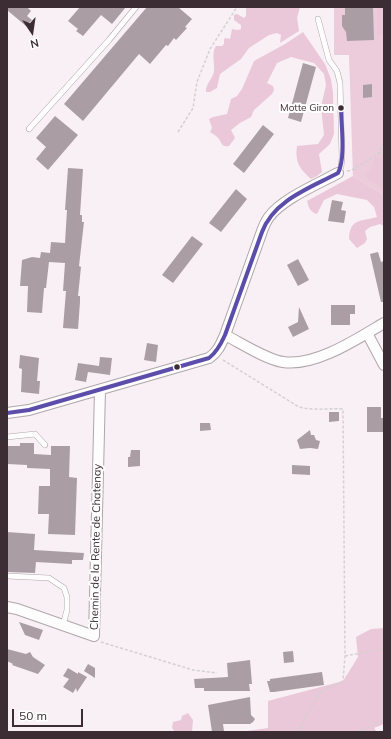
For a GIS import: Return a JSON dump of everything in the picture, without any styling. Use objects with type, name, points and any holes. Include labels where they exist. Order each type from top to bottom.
[{"type":"street","points":[[7,413],[29,410],[143,376],[210,358],[220,346],[225,335],[268,218],[278,207],[288,200],[338,173]]},
{"type":"street","points":[[225,335],[271,358],[283,362],[300,362],[322,356],[384,323]]},
{"type":"street","points":[[367,333],[384,365]]},
{"type":"street","name":"Chemin de la Rente de Chatenay","points":[[7,607],[17,609],[94,636],[100,390]]},
{"type":"lane","points":[[28,129],[109,40],[136,7]]},
{"type":"lane","points":[[318,19],[329,60],[337,71],[340,83],[342,158],[341,167],[338,173]]},
{"type":"lane","points":[[7,437],[35,434],[45,444]]},
{"type":"lane","points":[[7,576],[48,578],[64,588],[67,597],[67,610],[63,625]]},
{"type":"path","points":[[178,132],[193,108],[197,82],[210,49],[237,7]]},
{"type":"path","points":[[377,155],[384,144]]},
{"type":"path","points":[[338,173],[352,170],[384,151]]},
{"type":"path","points":[[214,355],[299,407],[309,410],[328,408],[343,409],[345,656],[343,681],[319,693],[298,732]]},
{"type":"path","points":[[94,636],[101,642],[193,670],[217,672]]},
{"type":"path","points":[[345,656],[384,649]]},
{"type":"path","points":[[357,732],[384,720]]},
{"type":"shaded area","points":[[246,7],[300,7],[297,18],[299,31],[280,43],[281,35],[277,33],[269,35],[249,48],[241,59],[220,74],[217,88],[210,92],[206,92],[207,86],[214,71],[213,55],[216,46],[222,46],[224,44],[224,39],[226,38],[230,39],[232,29],[241,29],[241,25],[234,20],[234,15],[237,14],[244,18],[246,16]]},
{"type":"shaded area","points":[[334,7],[384,7],[384,195],[353,176],[349,55],[334,55]]},
{"type":"shaded area","points":[[377,7],[384,7],[384,35],[378,35]]},
{"type":"shaded area","points":[[303,32],[325,64],[331,79],[333,93],[334,134],[330,144],[319,154],[322,172],[311,179],[303,171],[297,161],[297,146],[318,144],[324,135],[321,107],[326,85],[324,74],[314,63],[291,57],[277,63],[267,83],[273,86],[274,90],[272,94],[254,110],[251,117],[231,130],[235,138],[229,146],[224,146],[218,138],[210,132],[212,128],[209,119],[227,114],[231,99],[237,96],[242,89],[254,61]]},
{"type":"shaded area","points":[[384,155],[383,188],[368,179],[365,174],[371,170],[374,159]]},
{"type":"shaded area","points":[[353,176],[384,195],[384,226],[380,224],[370,227],[365,231],[367,239],[365,243],[357,248],[349,239],[351,227],[357,222],[377,217],[374,207],[367,200],[337,194],[324,200],[317,214],[310,209],[307,201]]},
{"type":"shaded area","points":[[384,628],[384,724],[374,728],[377,732],[240,732],[268,728],[268,701],[343,681],[358,657],[356,637],[371,629]]},
{"type":"shaded area","points":[[188,713],[193,720],[192,732],[175,732],[172,728],[173,722],[181,720],[182,716]]},
{"type":"building","points":[[7,7],[27,7],[31,11],[27,16],[32,20],[26,26],[7,10]]},
{"type":"building","points":[[80,7],[126,7],[112,24],[101,15],[83,36],[76,31],[78,29],[68,21]]},
{"type":"building","points":[[147,7],[178,7],[192,19],[185,27],[187,28],[176,40],[174,38],[168,46],[166,45],[150,64],[139,54],[83,121],[64,104]]},
{"type":"building","points":[[345,7],[373,7],[374,40],[347,41],[346,32],[342,26],[342,15],[345,15]]},
{"type":"building","points":[[303,63],[316,67],[301,122],[288,118]]},
{"type":"building","points":[[372,84],[372,97],[363,98],[363,85]]},
{"type":"building","points":[[55,116],[78,135],[48,170],[36,159],[46,147],[36,138]]},
{"type":"building","points":[[263,125],[274,134],[244,173],[233,164]]},
{"type":"building","points":[[68,168],[83,169],[80,215],[82,215],[82,222],[84,222],[79,266],[81,267],[78,296],[80,296],[80,302],[78,329],[63,328],[66,291],[63,291],[65,263],[49,262],[46,288],[44,288],[42,313],[27,312],[28,286],[20,286],[22,260],[32,257],[40,258],[41,252],[50,253],[51,242],[65,243],[67,210],[65,210]]},
{"type":"building","points":[[236,189],[247,199],[221,232],[209,223]]},
{"type":"building","points":[[332,200],[343,202],[341,210],[346,211],[344,223],[328,221]]},
{"type":"building","points":[[192,236],[203,244],[173,283],[162,275]]},
{"type":"building","points":[[378,252],[381,262],[384,261],[384,302],[381,302],[370,254]]},
{"type":"building","points":[[298,259],[309,280],[298,286],[287,265]]},
{"type":"building","points":[[331,305],[355,305],[355,314],[350,314],[350,325],[331,325]]},
{"type":"building","points":[[299,307],[309,329],[293,337],[288,327],[298,322]]},
{"type":"building","points":[[147,343],[158,345],[156,362],[144,360]]},
{"type":"building","points":[[20,355],[39,358],[37,381],[40,381],[39,394],[21,392],[22,369],[19,368]]},
{"type":"building","points":[[100,357],[112,358],[110,375],[88,372],[86,382],[75,380],[78,363],[99,366]]},
{"type":"building","points":[[367,407],[381,407],[381,418],[384,418],[384,432],[367,432]]},
{"type":"building","points":[[329,412],[339,412],[339,421],[329,422]]},
{"type":"building","points":[[200,423],[210,423],[211,430],[200,431]]},
{"type":"building","points":[[310,430],[311,435],[314,435],[316,440],[320,441],[318,449],[300,449],[297,440]]},
{"type":"building","points":[[20,443],[34,443],[34,454],[51,455],[51,446],[70,446],[69,477],[77,478],[75,535],[48,534],[49,514],[38,514],[39,486],[50,486],[50,469],[27,468],[27,465],[7,464],[7,446],[20,446]]},
{"type":"building","points":[[131,450],[140,450],[140,466],[128,467],[128,457],[130,457]]},
{"type":"building","points":[[292,465],[310,466],[310,475],[292,474]]},
{"type":"building","points":[[7,532],[35,534],[34,550],[84,553],[83,560],[72,560],[72,564],[36,562],[35,573],[7,572]]},
{"type":"building","points":[[19,622],[43,630],[39,640],[25,635]]},
{"type":"building","points":[[7,649],[26,654],[30,652],[33,657],[45,665],[38,674],[12,665],[13,664],[7,661]]},
{"type":"building","points":[[293,651],[294,662],[284,663],[283,652]]},
{"type":"building","points":[[250,660],[252,684],[249,684],[250,691],[204,691],[204,688],[195,688],[194,679],[228,677],[227,663]]},
{"type":"building","points":[[88,664],[95,668],[95,678],[84,671]]},
{"type":"building","points":[[68,668],[87,677],[77,692],[76,688],[73,693],[63,687],[69,679],[63,676]]},
{"type":"building","points":[[322,672],[324,685],[270,692],[267,681],[270,681],[270,679]]},
{"type":"building","points":[[250,697],[251,715],[255,719],[253,722],[250,724],[223,724],[224,731],[212,732],[208,705]]},
{"type":"transit line","points":[[7,413],[29,410],[212,356],[225,335],[262,232],[268,221],[275,211],[294,196],[338,173],[342,159],[341,106]]},
{"type":"place","name":"Motte Giron","points":[[341,108]]}]
